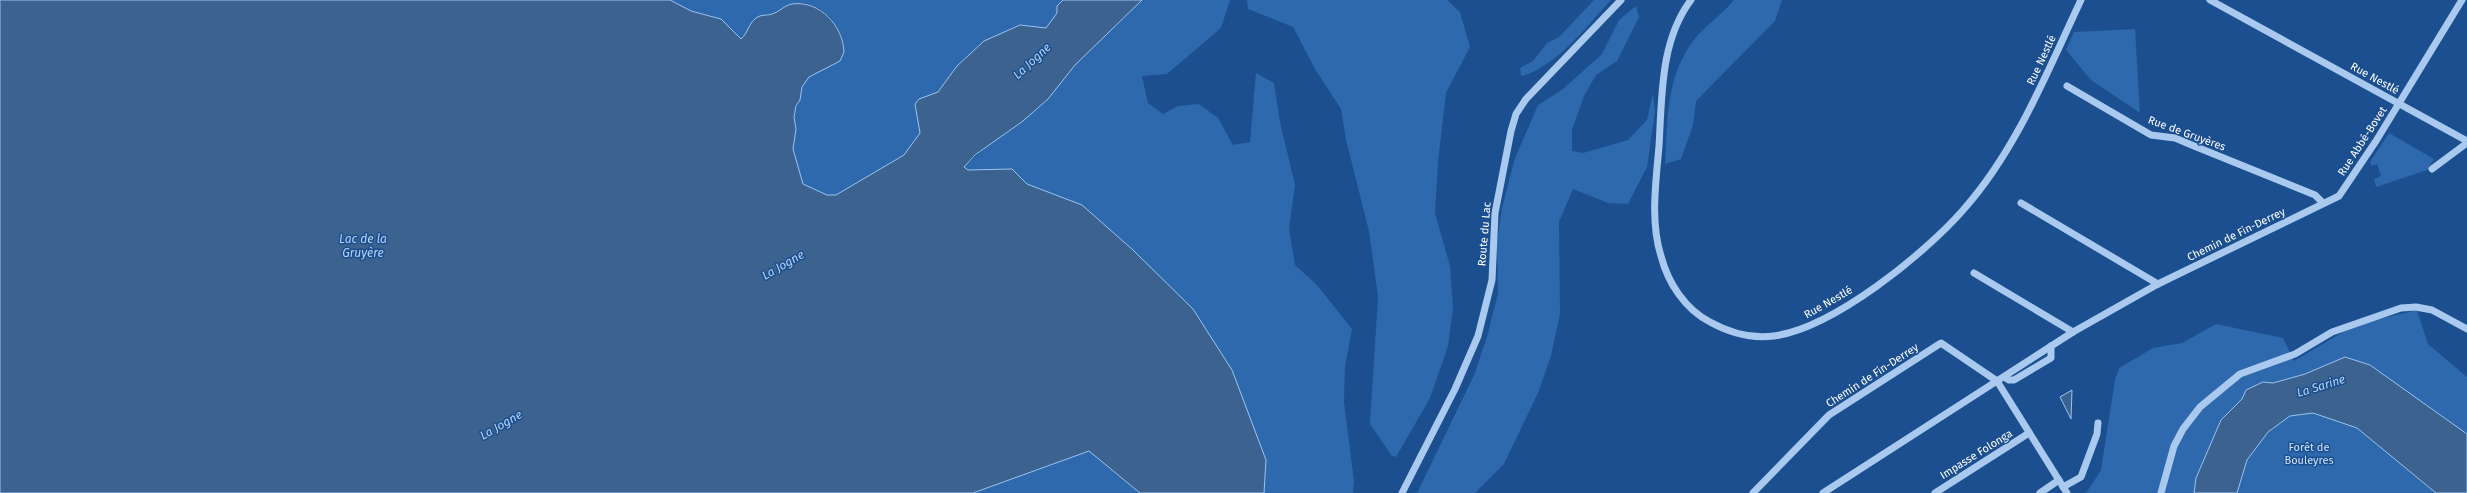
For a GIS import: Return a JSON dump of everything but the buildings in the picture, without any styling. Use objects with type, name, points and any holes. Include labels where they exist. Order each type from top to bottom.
[{"type":"street","name":"Route du Lac","points":[[1402,493],[1455,389],[1478,336],[1492,280],[1495,213],[1516,114],[1526,99],[1620,0]]},
{"type":"street","name":"Rue Nestlé","points":[[1691,0],[1679,18],[1673,34],[1665,67],[1655,199],[1658,244],[1668,277],[1689,306],[1703,319],[1732,332],[1752,336],[1773,336],[1800,330],[1826,318],[1876,287],[1931,244],[1963,211],[1993,175],[2032,105],[2080,0]]},
{"type":"street","name":"Rue Nestlé","points":[[2210,0],[2467,142]]},
{"type":"street","name":"Rue Abbé-Bovet","points":[[2323,203],[2339,196],[2399,104],[2462,0]]},
{"type":"street","name":"Rue de Gruyères","points":[[2067,86],[2151,135],[2175,138],[2315,195],[2323,203]]},
{"type":"street","points":[[2432,169],[2467,142]]},
{"type":"street","points":[[2020,203],[2158,284]]},
{"type":"street","name":"Chemin de Fin-Derrey","points":[[1823,493],[2073,332],[2158,284],[2323,203]]},
{"type":"street","points":[[1974,273],[2073,332]]},
{"type":"street","points":[[2161,493],[2174,446],[2183,429],[2200,407],[2240,374],[2289,356],[2332,332],[2401,308],[2416,307],[2432,310],[2467,329]]},
{"type":"street","name":"Chemin de Fin-Derrey","points":[[1753,493],[1829,415],[1941,343],[1997,381]]},
{"type":"street","name":"Impasse Folonga","points":[[1997,381],[2065,490]]},
{"type":"street","points":[[2065,490],[2081,478],[2097,434],[2098,423]]},
{"type":"street","name":"Impasse Folonga","points":[[1935,493],[2029,433]]},
{"type":"street","points":[[2040,493],[2059,480]]},
{"type":"green space","points":[[670,0],[1063,0],[1057,6],[1057,13],[1046,28],[1020,25],[980,44],[957,66],[938,92],[932,96],[920,133],[904,155],[854,186],[836,195],[827,195],[803,184],[800,178],[793,149],[795,135],[794,113],[800,100],[802,87],[809,77],[840,61],[844,46],[840,33],[831,18],[819,8],[805,3],[790,4],[780,11],[753,20],[746,35],[741,39],[713,16],[691,11]]},
{"type":"green space","points":[[1142,0],[1230,0],[1221,28],[1167,74],[1142,76],[1148,103],[1163,114],[1178,106],[1199,104],[1218,118],[1233,145],[1250,142],[1256,73],[1274,83],[1280,122],[1295,185],[1289,229],[1295,265],[1317,285],[1352,329],[1345,367],[1344,402],[1354,481],[1353,493],[1264,493],[1266,460],[1082,206],[1027,184],[1012,169],[968,170],[964,167],[992,142],[1023,121],[1048,99],[1075,65]]},
{"type":"green space","points":[[1247,0],[1447,0],[1460,12],[1470,47],[1446,93],[1438,162],[1435,213],[1450,266],[1453,308],[1448,346],[1430,398],[1396,457],[1392,456],[1370,424],[1378,296],[1369,231],[1346,140],[1341,109],[1315,69],[1293,27],[1248,9]]},
{"type":"green space","points":[[1594,0],[1611,0],[1582,33],[1558,55],[1546,65],[1521,76],[1520,68],[1533,61],[1547,43],[1559,37]]},
{"type":"green space","points":[[1734,0],[1782,0],[1775,21],[1696,101],[1693,125],[1681,159],[1665,164],[1670,100],[1677,70],[1693,41],[1702,30]]},
{"type":"green space","points":[[1636,6],[1639,17],[1617,61],[1596,75],[1584,96],[1572,130],[1572,151],[1583,153],[1628,140],[1647,120],[1653,93],[1655,112],[1647,167],[1628,204],[1608,203],[1573,189],[1559,222],[1560,314],[1551,356],[1538,393],[1504,464],[1475,493],[1417,493],[1475,373],[1488,333],[1498,293],[1497,242],[1502,208],[1515,158],[1538,105],[1563,89],[1602,54],[1619,20]]},
{"type":"green space","points":[[2135,29],[2140,113],[2091,80],[2066,50],[2074,32]]},
{"type":"green space","points":[[2389,133],[2434,159],[2427,170],[2376,187],[2374,179],[2381,176],[2377,164],[2372,166],[2370,162]]},
{"type":"green space","points":[[2417,310],[2428,344],[2467,377],[2467,434],[2370,365],[2345,357],[2305,374],[2273,383],[2263,382],[2246,390],[2242,399],[2221,420],[2196,478],[2194,493],[2086,493],[2101,470],[2115,380],[2119,368],[2153,348],[2182,343],[2216,324],[2283,338],[2294,361],[2355,325]]},
{"type":"green space","name":"Forêt de Bouleyres","points":[[2313,413],[2357,428],[2436,493],[2237,493],[2247,460],[2268,432],[2290,416]]},
{"type":"green space","points":[[1089,451],[1140,493],[973,493]]},
{"type":"water","name":"Lac de la Gruyère","points":[[0,0],[670,0],[691,11],[721,19],[741,39],[751,23],[757,17],[770,15],[792,4],[812,6],[828,17],[834,24],[843,42],[844,52],[840,61],[809,77],[802,87],[800,100],[796,106],[794,117],[796,129],[793,149],[803,184],[827,195],[836,195],[904,155],[920,133],[915,104],[919,99],[938,92],[957,66],[984,41],[1020,25],[1046,28],[1057,13],[1057,6],[1063,0],[1142,0],[1075,65],[1048,99],[1023,121],[975,155],[964,167],[968,170],[1012,169],[1027,184],[1082,205],[1133,250],[1193,309],[1232,370],[1266,460],[1264,493],[1140,493],[1089,451],[973,493],[0,493]]},
{"type":"water","name":"La Sarine","points":[[2345,357],[2370,365],[2467,434],[2467,493],[2436,493],[2357,428],[2313,413],[2290,416],[2268,432],[2247,460],[2237,493],[2194,493],[2196,478],[2221,420],[2242,399],[2246,390],[2263,382],[2273,383],[2305,374]]},
{"type":"water","points":[[2072,390],[2071,419],[2060,397]]},
{"type":"water label","name":"La Jogne","points":[[1032,61]]},
{"type":"water label","name":"La Jogne","points":[[783,265]]},
{"type":"water label","name":"La Jogne","points":[[501,425]]}]
